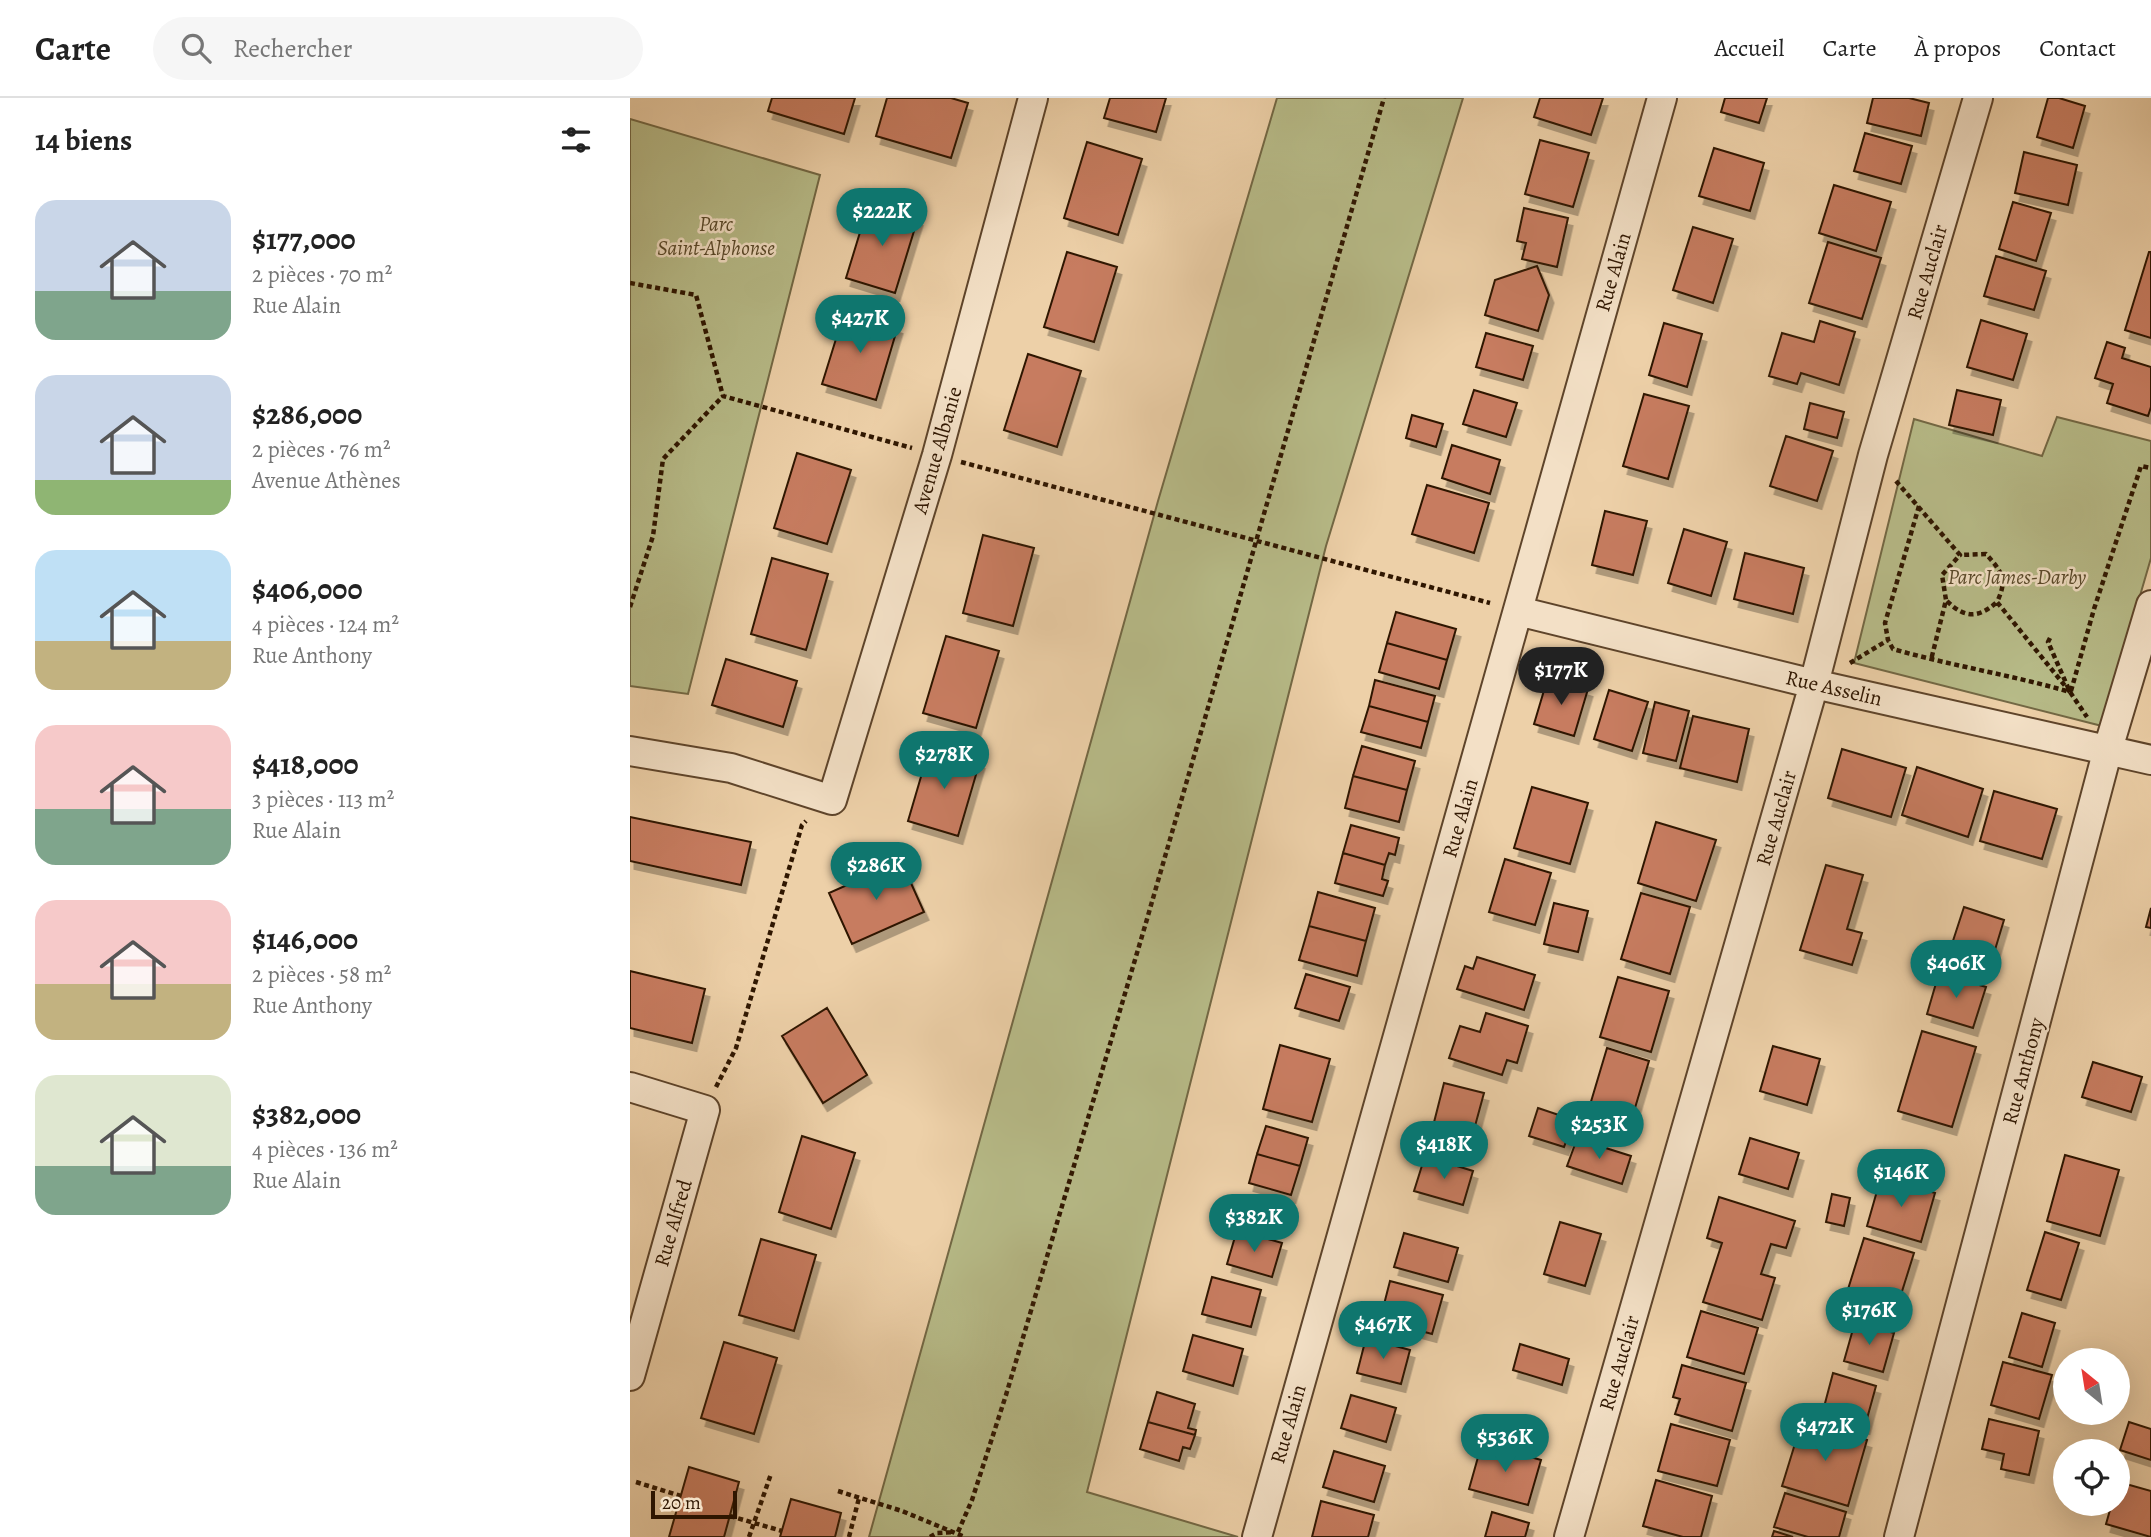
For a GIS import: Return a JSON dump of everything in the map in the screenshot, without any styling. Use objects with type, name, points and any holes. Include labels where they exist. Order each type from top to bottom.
[{"type":"street","name":"Avenue Albanie","points":[[832,800],[937,455],[1033,98]]},
{"type":"street","name":"Rue Alain","points":[[1256,1537],[1662,98]]},
{"type":"street","name":"Rue Auclair","points":[[1569,1537],[1814,684],[1873,455],[1979,98]]},
{"type":"street","name":"Rue Anthony","points":[[1899,1537],[2108,749],[2151,605]]},
{"type":"street","name":"Rue Asselin","points":[[1518,611],[1814,684],[2151,760]]},
{"type":"street","points":[[630,751],[732,768],[832,800]]},
{"type":"street","points":[[630,1087],[705,1110]]},
{"type":"street","name":"Rue Alfred","points":[[630,1376],[705,1110]]},
{"type":"path","points":[[958,1532],[972,1500],[1006,1395],[1145,926],[1384,98]]},
{"type":"path","points":[[630,283],[696,295],[723,396]]},
{"type":"path","points":[[723,396],[1518,611]]},
{"type":"path","points":[[630,607],[653,536],[663,459],[723,396]]},
{"type":"path","points":[[1873,455],[1960,555]]},
{"type":"path","points":[[2070,692],[2141,466],[2151,468]]},
{"type":"path","points":[[1919,506],[1885,623],[1888,640],[1894,649],[1931,660],[2019,677],[2070,692]]},
{"type":"path","points":[[1931,660],[1946,600],[1942,575],[1960,555],[1986,554],[2001,571],[2004,587],[1997,602],[1987,611],[1977,614],[1958,612],[1946,600]]},
{"type":"path","points":[[1997,602],[2070,692]]},
{"type":"path","points":[[2050,638],[2048,642],[2070,692]]},
{"type":"path","points":[[705,1110],[736,1048],[802,825],[832,800]]},
{"type":"path","points":[[749,1537],[771,1474]]},
{"type":"path","points":[[636,1482],[681,1496]]},
{"type":"path","points":[[838,1491],[902,1511],[965,1537]]},
{"type":"path","points":[[849,1537],[859,1498]]},
{"type":"path","points":[[730,1516],[782,1531]]},
{"type":"path","points":[[930,1537],[937,1533],[958,1532]]},
{"type":"green space","points":[[1277,98],[1463,98],[1326,546],[1087,1492],[1238,1537],[869,1537],[1158,501]]},
{"type":"green space","name":"Parc Saint-Alphonse","points":[[630,119],[820,175],[688,694],[630,686]]},
{"type":"green space","name":"Parc James-Darby","points":[[2057,417],[2151,441],[2151,558],[2102,726],[1854,663],[1914,419],[2042,456]]},
{"type":"building","points":[[772,98],[855,98],[844,134],[768,111]]},
{"type":"building","points":[[887,98],[951,98],[968,103],[951,158],[876,136]]},
{"type":"building","points":[[1110,98],[1166,98],[1156,132],[1104,118]]},
{"type":"building","points":[[1540,98],[1603,98],[1591,135],[1534,117]]},
{"type":"building","points":[[1725,98],[1767,98],[1759,123],[1721,112]]},
{"type":"building","points":[[1873,98],[1909,98],[1929,103],[1921,136],[1867,123]]},
{"type":"building","points":[[2048,98],[2059,98],[2085,106],[2073,148],[2037,137]]},
{"type":"building","points":[[1865,133],[1912,146],[1901,184],[1854,171]]},
{"type":"building","points":[[1540,140],[1589,153],[1573,207],[1525,194]]},
{"type":"building","points":[[1087,142],[1142,159],[1118,235],[1064,218]]},
{"type":"building","points":[[1714,148],[1764,163],[1750,211],[1699,196]]},
{"type":"building","points":[[2024,152],[2077,165],[2068,205],[2015,193]]},
{"type":"building","points":[[1834,185],[1891,202],[1876,251],[1819,233]]},
{"type":"building","points":[[2013,202],[2051,213],[2036,261],[1999,249]]},
{"type":"building","points":[[869,203],[918,218],[895,293],[846,278]]},
{"type":"building","points":[[1524,208],[1568,218],[1557,267],[1522,259],[1526,243],[1517,241]]},
{"type":"building","points":[[1693,227],[1733,239],[1713,303],[1673,290]]},
{"type":"building","points":[[1828,242],[1881,258],[1862,319],[1809,303]]},
{"type":"building","points":[[1067,252],[1117,267],[1094,342],[1044,327]]},
{"type":"building","points":[[2151,252],[2151,338],[2125,330]]},
{"type":"building","points":[[1996,256],[2046,271],[2034,310],[1984,296]]},
{"type":"building","points":[[1537,266],[1549,295],[1538,331],[1485,315],[1495,280]]},
{"type":"building","points":[[845,310],[898,326],[876,400],[822,384]]},
{"type":"building","points":[[1981,320],[2027,334],[2013,380],[1967,367]]},
{"type":"building","points":[[1820,321],[1855,332],[1839,385],[1801,373],[1797,384],[1769,376],[1782,333],[1814,342]]},
{"type":"building","points":[[1664,323],[1702,334],[1687,387],[1649,375]]},
{"type":"building","points":[[1486,333],[1533,346],[1523,380],[1476,367]]},
{"type":"building","points":[[2107,342],[2125,348],[2122,358],[2151,367],[2151,407],[2148,416],[2107,403],[2113,384],[2095,378]]},
{"type":"building","points":[[1028,354],[1081,371],[1057,447],[1004,430]]},
{"type":"building","points":[[1474,390],[1517,403],[1506,437],[1463,424]]},
{"type":"building","points":[[1957,390],[2001,400],[1993,435],[1949,425]]},
{"type":"building","points":[[1644,394],[1689,406],[1668,479],[1623,466]]},
{"type":"building","points":[[1810,403],[1844,412],[1837,438],[1804,429]]},
{"type":"building","points":[[1412,415],[1443,424],[1436,447],[1406,438]]},
{"type":"building","points":[[1786,436],[1833,451],[1817,501],[1770,486]]},
{"type":"building","points":[[1452,445],[1500,460],[1490,494],[1442,478]]},
{"type":"building","points":[[797,453],[851,470],[827,544],[774,528]]},
{"type":"building","points":[[1427,485],[1489,503],[1474,553],[1412,534]]},
{"type":"building","points":[[1605,511],[1647,521],[1633,575],[1592,565]]},
{"type":"building","points":[[1684,529],[1727,542],[1711,596],[1668,583]]},
{"type":"building","points":[[983,535],[1034,548],[1013,626],[963,613]]},
{"type":"building","points":[[1745,553],[1804,568],[1793,614],[1734,599]]},
{"type":"building","points":[[772,558],[828,574],[806,650],[751,634]]},
{"type":"building","points":[[1396,612],[1456,629],[1447,660],[1387,643]]},
{"type":"building","points":[[946,636],[999,651],[976,728],[923,713]]},
{"type":"building","points":[[1387,643],[1447,660],[1439,689],[1379,672]]},
{"type":"building","points":[[726,659],[797,681],[783,727],[712,705]]},
{"type":"building","points":[[1548,677],[1588,689],[1574,736],[1534,724]]},
{"type":"building","points":[[1375,680],[1435,696],[1428,722],[1369,706]]},
{"type":"building","points":[[1609,690],[1648,702],[1632,751],[1594,739]]},
{"type":"building","points":[[1655,702],[1689,711],[1676,761],[1643,753]]},
{"type":"building","points":[[1369,706],[1428,722],[1421,748],[1361,732]]},
{"type":"building","points":[[1693,716],[1749,729],[1737,782],[1680,768]]},
{"type":"building","points":[[930,746],[980,761],[958,836],[908,821]]},
{"type":"building","points":[[1362,746],[1415,761],[1407,790],[1353,776]]},
{"type":"building","points":[[1842,749],[1906,768],[1891,817],[1828,798]]},
{"type":"building","points":[[1917,767],[1983,789],[1968,837],[1902,815]]},
{"type":"building","points":[[1353,776],[1407,790],[1399,822],[1345,808]]},
{"type":"building","points":[[1532,787],[1588,803],[1570,864],[1514,848]]},
{"type":"building","points":[[1994,791],[2057,809],[2042,859],[1980,841]]},
{"type":"building","points":[[630,817],[751,842],[741,885],[630,861]]},
{"type":"building","points":[[1656,822],[1716,840],[1696,901],[1638,883]]},
{"type":"building","points":[[1351,825],[1399,838],[1395,855],[1389,853],[1385,865],[1343,853]]},
{"type":"building","points":[[1343,853],[1385,865],[1382,879],[1388,881],[1383,896],[1335,883]]},
{"type":"building","points":[[1505,859],[1551,873],[1535,925],[1489,912]]},
{"type":"building","points":[[901,861],[924,912],[852,944],[829,893]]},
{"type":"building","points":[[1826,865],[1863,875],[1847,929],[1862,933],[1852,965],[1800,950]]},
{"type":"building","points":[[1318,892],[1375,908],[1366,941],[1309,926]]},
{"type":"building","points":[[1641,893],[1690,907],[1670,974],[1621,959]]},
{"type":"building","points":[[1554,903],[1588,911],[1578,952],[1544,944]]},
{"type":"building","points":[[1964,907],[2004,920],[1991,963],[1950,950]]},
{"type":"building","points":[[2151,908],[2151,928],[2146,927]]},
{"type":"building","points":[[1309,926],[1366,941],[1357,976],[1299,960]]},
{"type":"building","points":[[1477,957],[1535,975],[1524,1010],[1457,989],[1465,966],[1473,969]]},
{"type":"building","points":[[630,971],[705,989],[692,1043],[630,1028]]},
{"type":"building","points":[[1939,973],[1986,987],[1973,1028],[1927,1014]]},
{"type":"building","points":[[1306,974],[1350,987],[1339,1021],[1295,1008]]},
{"type":"building","points":[[1618,977],[1669,991],[1651,1052],[1600,1037]]},
{"type":"building","points":[[827,1008],[867,1075],[823,1103],[782,1036]]},
{"type":"building","points":[[1486,1013],[1528,1026],[1517,1063],[1507,1060],[1502,1075],[1449,1058],[1460,1026],[1480,1032]]},
{"type":"building","points":[[1922,1031],[1976,1047],[1952,1127],[1898,1111]]},
{"type":"building","points":[[1280,1045],[1330,1059],[1312,1122],[1263,1109]]},
{"type":"building","points":[[1773,1046],[1820,1059],[1807,1105],[1760,1091]]},
{"type":"building","points":[[1607,1048],[1649,1061],[1629,1128],[1587,1115]]},
{"type":"building","points":[[2093,1062],[2142,1077],[2131,1112],[2082,1097]]},
{"type":"building","points":[[1444,1083],[1484,1093],[1469,1148],[1430,1138]]},
{"type":"building","points":[[1538,1108],[1574,1120],[1564,1147],[1529,1136]]},
{"type":"building","points":[[1266,1126],[1308,1138],[1300,1166],[1257,1154]]},
{"type":"building","points":[[802,1136],[855,1153],[831,1229],[779,1212]]},
{"type":"building","points":[[1750,1138],[1799,1153],[1788,1189],[1739,1174]]},
{"type":"building","points":[[1577,1139],[1631,1156],[1622,1184],[1567,1166]]},
{"type":"building","points":[[1257,1154],[1300,1166],[1291,1195],[1249,1183]]},
{"type":"building","points":[[2065,1155],[2119,1170],[2100,1236],[2047,1221]]},
{"type":"building","points":[[1425,1156],[1473,1171],[1463,1205],[1414,1191]]},
{"type":"building","points":[[1881,1177],[1935,1193],[1921,1242],[1867,1226]]},
{"type":"building","points":[[1832,1194],[1850,1198],[1844,1226],[1826,1222]]},
{"type":"building","points":[[1719,1197],[1795,1221],[1786,1248],[1771,1244],[1761,1274],[1775,1278],[1762,1320],[1703,1302],[1722,1243],[1707,1238]]},
{"type":"building","points":[[1560,1222],[1601,1234],[1585,1286],[1544,1274]]},
{"type":"building","points":[[1237,1230],[1282,1243],[1272,1277],[1227,1264]]},
{"type":"building","points":[[2045,1232],[2079,1243],[2061,1300],[2027,1290]]},
{"type":"building","points":[[1404,1233],[1458,1248],[1448,1282],[1394,1267]]},
{"type":"building","points":[[1864,1238],[1914,1253],[1894,1317],[1844,1302]]},
{"type":"building","points":[[761,1239],[816,1255],[794,1331],[739,1315]]},
{"type":"building","points":[[1212,1277],[1261,1290],[1251,1327],[1202,1314]]},
{"type":"building","points":[[1390,1281],[1443,1295],[1432,1334],[1380,1320]]},
{"type":"building","points":[[1701,1311],[1758,1328],[1744,1374],[1687,1357]]},
{"type":"building","points":[[2022,1313],[2055,1323],[2042,1367],[2009,1357]]},
{"type":"building","points":[[1855,1322],[1894,1333],[1883,1372],[1844,1361]]},
{"type":"building","points":[[1193,1335],[1243,1349],[1233,1386],[1183,1371]]},
{"type":"building","points":[[1366,1338],[1410,1350],[1401,1384],[1357,1373]]},
{"type":"building","points":[[724,1342],[777,1358],[754,1434],[701,1418]]},
{"type":"building","points":[[1520,1344],[1569,1359],[1562,1385],[1513,1370]]},
{"type":"building","points":[[2003,1362],[2052,1375],[2039,1419],[1991,1405]]},
{"type":"building","points":[[1682,1365],[1746,1383],[1732,1431],[1675,1414],[1680,1399],[1673,1397]]},
{"type":"building","points":[[1833,1373],[1876,1386],[1865,1426],[1839,1418],[1841,1411],[1824,1407]]},
{"type":"building","points":[[1157,1392],[1195,1404],[1188,1428],[1196,1430],[1195,1435],[1148,1422]]},
{"type":"building","points":[[1351,1395],[1396,1408],[1386,1442],[1341,1428]]},
{"type":"building","points":[[1989,1419],[2039,1431],[2029,1475],[2001,1469],[2004,1454],[1982,1449]]},
{"type":"building","points":[[1802,1421],[1867,1440],[1848,1506],[1782,1486]]},
{"type":"building","points":[[1148,1422],[1195,1435],[1190,1449],[1183,1447],[1179,1461],[1140,1449]]},
{"type":"building","points":[[2130,1422],[2151,1429],[2151,1460],[2130,1453],[2130,1439],[2124,1439]]},
{"type":"building","points":[[1671,1424],[1730,1440],[1717,1486],[1658,1471]]},
{"type":"building","points":[[1482,1443],[1541,1460],[1528,1505],[1469,1489]]},
{"type":"building","points":[[1334,1451],[1385,1466],[1374,1502],[1323,1487]]},
{"type":"building","points":[[689,1467],[739,1482],[724,1537],[669,1537]]},
{"type":"building","points":[[1656,1480],[1712,1496],[1701,1537],[1683,1537],[1643,1526]]},
{"type":"building","points":[[2130,1485],[2151,1491],[2151,1537],[2106,1524],[2108,1516],[2130,1516]]},
{"type":"building","points":[[1785,1493],[1846,1512],[1839,1537],[1808,1537],[1774,1527]]},
{"type":"building","points":[[791,1499],[841,1513],[835,1537],[780,1537]]},
{"type":"building","points":[[1321,1501],[1374,1515],[1368,1537],[1312,1537]]},
{"type":"building","points":[[1492,1512],[1529,1523],[1525,1537],[1485,1537]]},
{"type":"building","points":[[1774,1531],[1793,1537],[1772,1537]]}]
